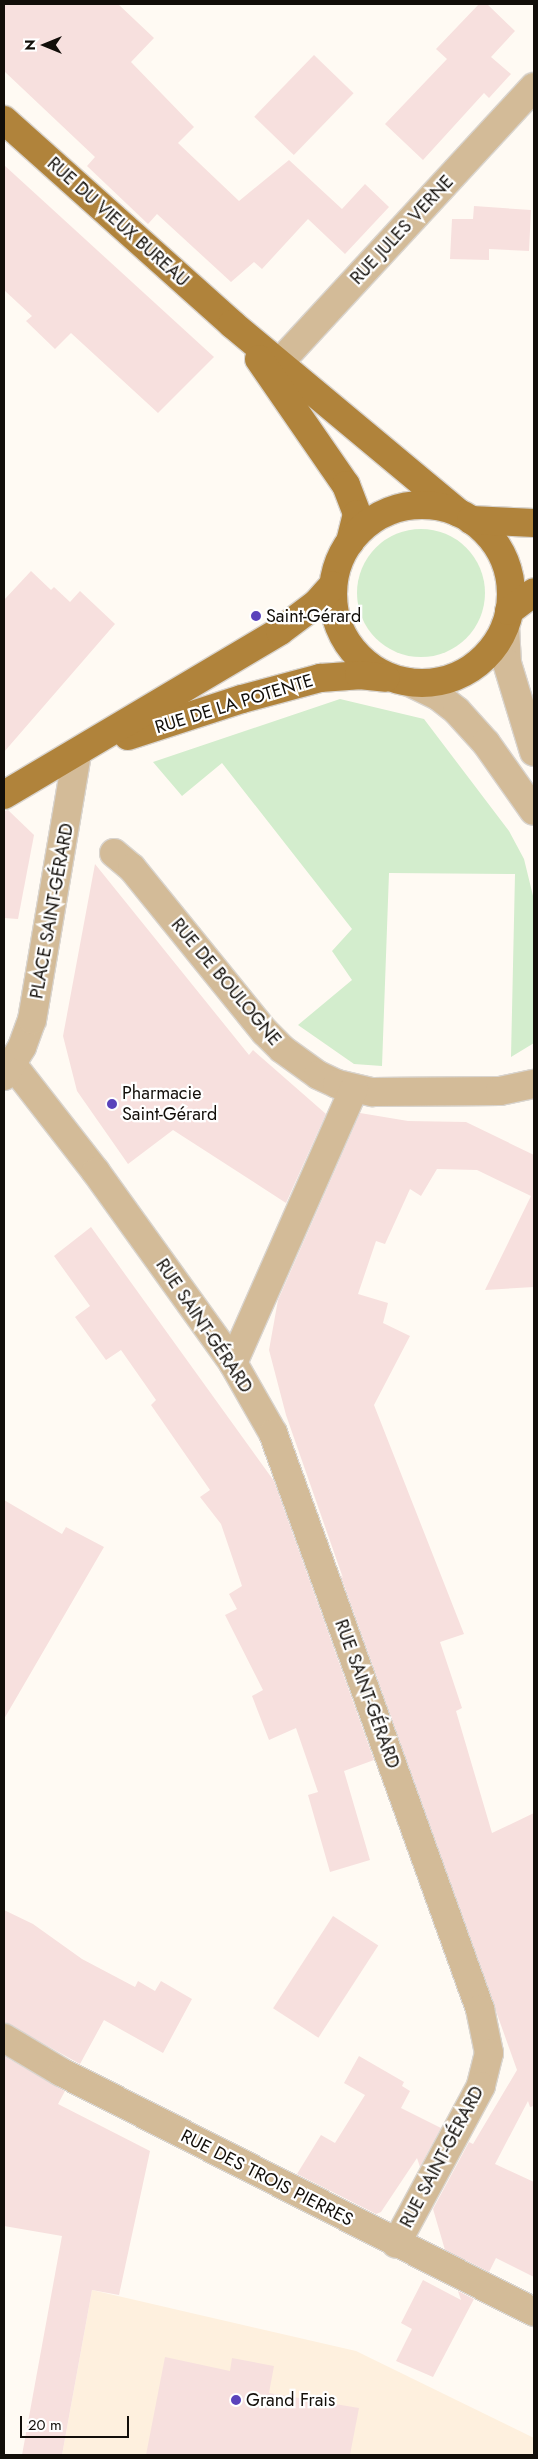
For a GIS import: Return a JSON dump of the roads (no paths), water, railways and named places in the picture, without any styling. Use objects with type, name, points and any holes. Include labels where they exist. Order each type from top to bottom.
[{"type":"main road","name":"RUE DU VIEUX BUREAU","points":[[4,120],[232,324],[275,368],[464,516]]},
{"type":"main road","name":"RUE DU VIEUX BUREAU","points":[[275,368],[346,485],[357,514],[350,542]]},
{"type":"main road","points":[[534,523],[464,516],[422,504],[398,508],[371,521],[350,542],[340,558],[333,585],[335,612],[350,646],[370,666],[402,680],[431,683],[462,673],[488,653],[507,618],[534,592]]},
{"type":"main road","points":[[464,516],[489,535],[502,554],[509,577],[507,618]]},
{"type":"main road","name":"RUE DE LA POTENTE","points":[[4,795],[77,754],[280,631],[316,604],[333,585]]},
{"type":"main road","name":"RUE DE LA POTENTE","points":[[77,754],[295,684],[342,675],[402,680]]},
{"type":"street","name":"RUE JULES VERNE","points":[[275,368],[534,87]]},
{"type":"street","points":[[507,618],[507,663],[534,752]]},
{"type":"street","points":[[402,680],[438,696],[456,711],[486,743],[534,811]]},
{"type":"street","name":"PLACE SAINT-GÉRARD","points":[[77,754],[39,990],[32,1020],[8,1070],[96,1172]]},
{"type":"street","name":"RUE DE BOULOGNE","points":[[114,853],[132,868],[282,1049],[318,1075],[354,1089],[477,1093],[534,1084]]},
{"type":"street","points":[[233,1363],[354,1089]]},
{"type":"street","name":"RUE SAINT-GÉRARD","points":[[96,1172],[233,1363],[273,1434],[480,2009],[489,2053],[481,2086],[396,2244]]},
{"type":"street","name":"RUE DES TROIS PIERRES","points":[[4,2038],[61,2072],[396,2244],[534,2312]]},
{"type":"place","name":"Saint-Gérard","points":[[256,616]]},
{"type":"place","name":"Pharmacie Saint-Gérard","points":[[112,1104]]},
{"type":"place","name":"Grand Frais","points":[[236,2400]]}]
